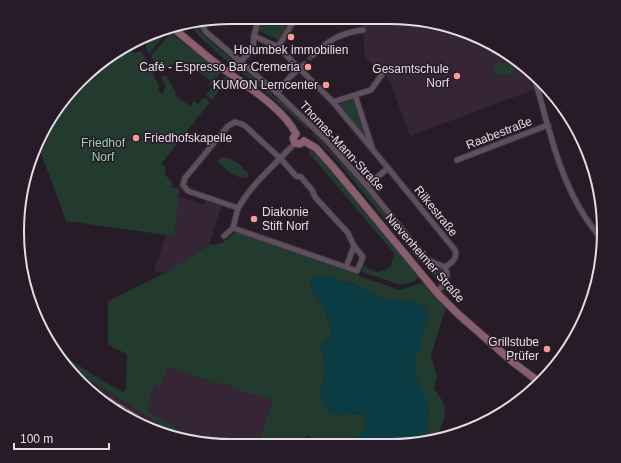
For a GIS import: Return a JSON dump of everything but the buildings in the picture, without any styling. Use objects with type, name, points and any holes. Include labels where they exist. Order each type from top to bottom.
[{"type":"main road","name":"Nievenheimer Straße","points":[[177,31],[281,114],[296,134],[303,134],[304,141],[316,148],[334,168],[436,292],[458,314],[514,363],[535,379]]},
{"type":"main road","points":[[296,134],[293,138],[295,142],[300,144],[304,141]]},
{"type":"street","points":[[240,62],[253,48],[257,24]]},
{"type":"street","points":[[254,36],[278,46],[292,24]]},
{"type":"street","name":"Thomas-Mann-Straße","points":[[202,26],[206,32],[277,94],[326,140],[367,186],[428,260],[445,267]]},
{"type":"street","points":[[313,55],[332,39],[348,32],[363,30]]},
{"type":"street","name":"Rilkestraße","points":[[278,46],[301,67],[333,102],[383,161],[453,249],[456,253],[455,258],[445,267]]},
{"type":"street","points":[[277,94],[301,67]]},
{"type":"street","points":[[333,102],[371,90],[382,73]]},
{"type":"street","points":[[536,85],[556,155],[583,215],[597,233]]},
{"type":"street","name":"Rilkestraße","points":[[355,95],[372,149]]},
{"type":"street","points":[[233,228],[357,271],[363,257],[354,246],[348,233],[330,212],[325,209],[301,177],[296,176],[280,158],[244,125],[238,122],[233,122],[183,180],[184,186],[188,191],[238,208]]},
{"type":"street","name":"Raabestraße","points":[[457,160],[548,125]]},
{"type":"street","points":[[224,236],[233,228],[238,208],[255,184],[295,142]]},
{"type":"street","points":[[367,186],[390,170]]},
{"type":"street","points":[[346,267],[354,246]]},
{"type":"street","points":[[436,292],[441,288],[447,278],[448,274],[445,267]]},
{"type":"shaded area","name":"Gesamtschule Norf","points":[[362,24],[403,24],[430,28],[456,35],[481,45],[505,59],[526,75],[535,89],[410,136],[391,84],[382,70],[365,59]]},
{"type":"shaded area","points":[[178,196],[204,205],[207,198],[222,204],[209,245],[165,273],[154,271],[166,235],[174,235]]},
{"type":"shaded area","points":[[167,367],[222,385],[223,382],[231,385],[231,388],[273,401],[260,439],[218,439],[185,434],[147,410],[155,385],[161,386]]},
{"type":"shaded area","points":[[82,375],[168,429],[140,418],[116,404],[95,388]]},
{"type":"green space","points":[[259,24],[282,24],[287,27],[279,40],[257,30]]},
{"type":"green space","points":[[199,27],[204,36],[232,60],[229,63],[202,39],[192,28]]},
{"type":"green space","points":[[171,33],[221,72],[209,87],[208,86],[211,81],[181,60],[159,71],[151,56]]},
{"type":"green space","points":[[165,35],[149,54],[147,42]]},
{"type":"green space","name":"Friedhof Norf","points":[[130,51],[134,53],[141,51],[159,86],[159,91],[162,94],[166,87],[161,77],[166,76],[176,92],[175,96],[190,106],[194,101],[198,104],[204,97],[210,102],[161,164],[166,168],[165,175],[172,182],[171,187],[180,189],[174,236],[66,221],[41,153],[45,140],[59,116],[75,95],[95,75],[116,59]]},
{"type":"green space","points":[[509,62],[514,66],[515,74],[495,75],[494,63]]},
{"type":"green space","points":[[233,63],[270,92],[273,97],[280,99],[308,128],[307,129],[275,100],[232,65]]},
{"type":"green space","points":[[226,76],[229,78],[212,100],[206,95],[217,82],[221,81]]},
{"type":"green space","points":[[353,100],[363,131],[361,132],[339,104]]},
{"type":"green space","points":[[313,133],[361,184],[424,261],[444,272],[446,275],[440,284],[338,162],[312,134]]},
{"type":"green space","points":[[310,150],[319,156],[419,277],[413,282],[401,285],[362,272],[364,266],[376,272],[386,270],[391,266],[394,253],[308,152]]},
{"type":"green space","points":[[223,157],[231,159],[243,167],[243,169],[249,173],[247,178],[233,175],[227,171],[217,161]]},
{"type":"green space","points":[[236,232],[399,290],[424,282],[446,307],[431,355],[437,378],[434,388],[443,402],[445,410],[445,415],[438,433],[425,436],[429,410],[413,369],[426,309],[414,301],[387,299],[357,286],[322,275],[310,282],[315,295],[327,313],[333,336],[322,343],[321,349],[326,367],[320,398],[325,408],[331,413],[338,415],[358,414],[365,418],[365,429],[355,439],[313,439],[308,435],[305,439],[260,439],[273,401],[231,388],[231,385],[223,382],[222,385],[167,367],[161,387],[155,385],[147,410],[185,434],[178,432],[167,429],[82,375],[67,358],[104,382],[123,392],[126,389],[127,354],[108,345],[108,301],[165,273],[209,245],[222,243]]},
{"type":"water","points":[[322,275],[351,284],[391,300],[414,301],[421,304],[426,309],[428,318],[413,369],[423,391],[429,410],[425,436],[403,439],[355,439],[365,428],[366,420],[363,416],[358,413],[335,415],[327,410],[322,404],[320,398],[326,367],[321,349],[322,343],[333,336],[327,313],[315,295],[310,282],[311,278]]},
{"type":"tunnel","points":[[303,65],[313,55]]},
{"type":"railway","points":[[114,402],[125,409]]},
{"type":"place","name":"Holumbek immobilien","points":[[291,37]]},
{"type":"place","name":"Café - Espresso Bar Cremeria","points":[[308,67]]},
{"type":"place","name":"Gesamtschule Norf","points":[[457,76]]},
{"type":"place","name":"KUMON Lerncenter","points":[[326,85]]},
{"type":"place","name":"Friedhofskapelle","points":[[136,138]]},
{"type":"place","name":"Diakonie Stift Norf","points":[[254,219]]},
{"type":"place","name":"Grillstube Prüfer","points":[[547,349]]}]
